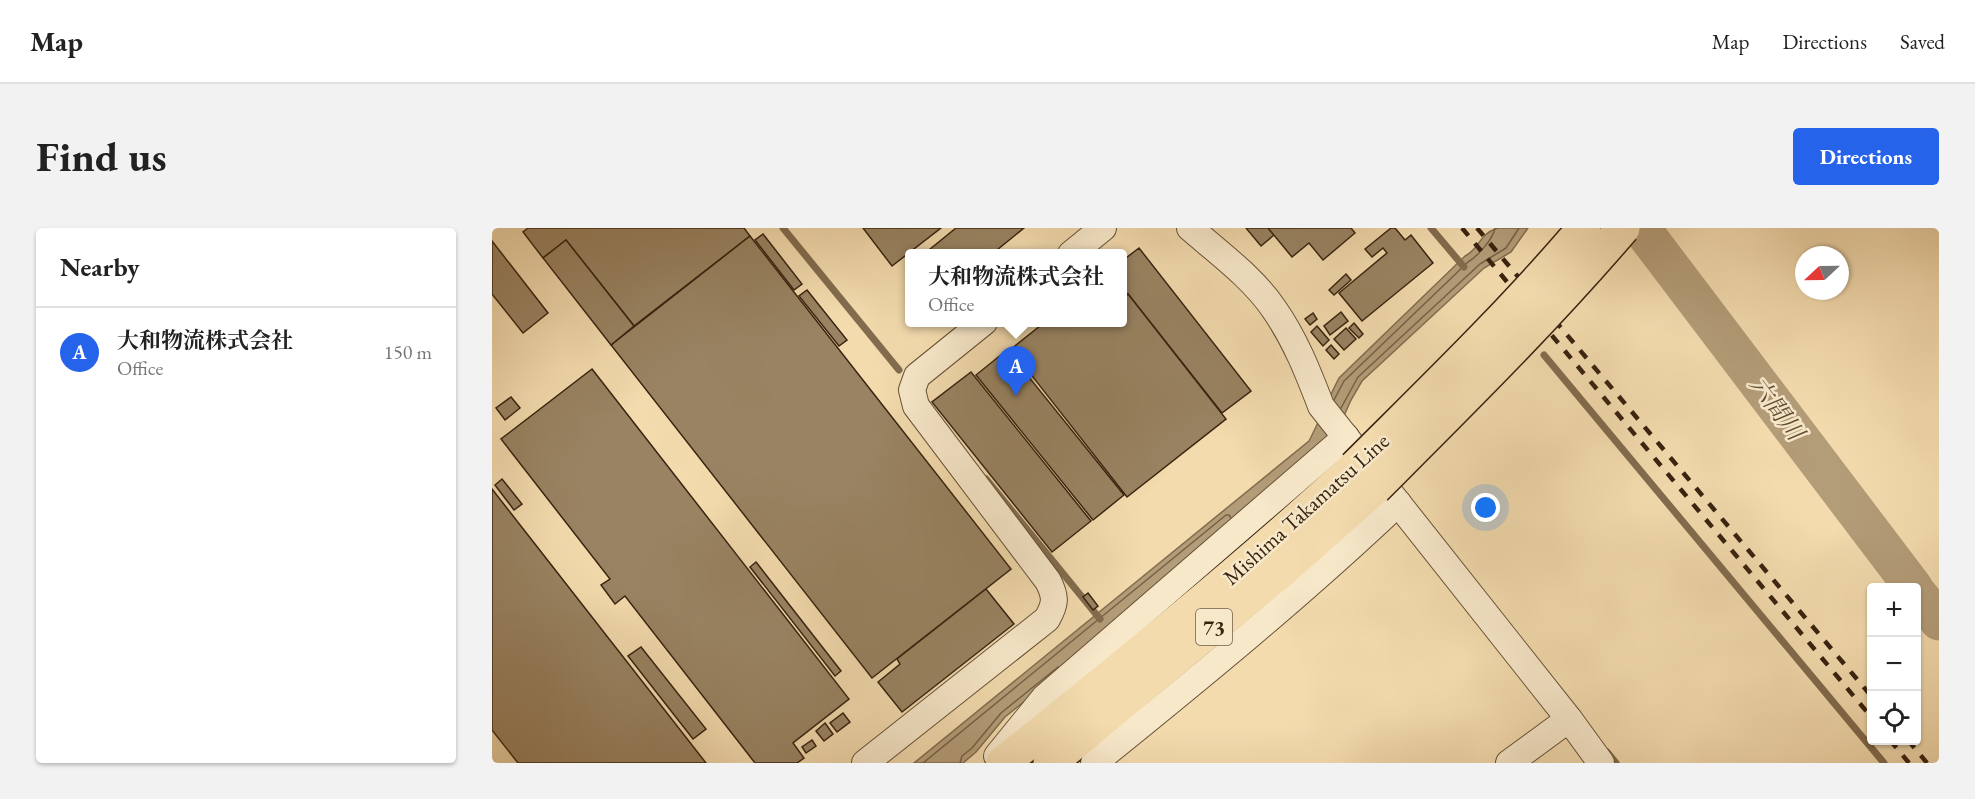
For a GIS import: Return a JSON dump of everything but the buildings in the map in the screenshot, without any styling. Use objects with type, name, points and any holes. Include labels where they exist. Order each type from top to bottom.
[{"type":"main road","name":"Mishima Takamatsu Line","points":[[1050,763],[1286,567],[1363,465],[1559,258],[1584,228]]},
{"type":"main road","name":"Mishima Takamatsu Line","points":[[1004,763],[1203,602],[1363,465],[1470,393],[1572,286],[1623,228]]},
{"type":"street","points":[[1077,249],[1103,228]]},
{"type":"street","points":[[1190,228],[1244,275],[1273,308],[1300,351],[1321,406],[1363,465],[1569,719],[1601,763]]},
{"type":"street","points":[[865,763],[1047,619],[1053,610],[1055,595],[1048,581],[916,406],[912,390],[917,376],[978,327]]},
{"type":"street","points":[[991,763],[1045,697],[1363,465]]},
{"type":"street","points":[[1094,763],[1220,662],[1352,547],[1363,465]]},
{"type":"street","points":[[1509,763],[1569,719]]},
{"type":"water","points":[[1498,228],[1528,228],[1511,252],[1484,268],[1362,381],[1335,436],[1110,632],[1005,717],[976,752],[963,763],[914,763],[1309,441],[1339,378],[1470,253],[1483,237]]},
{"type":"waterway","points":[[783,228],[899,370]]},
{"type":"waterway","points":[[1431,228],[1464,267]]},
{"type":"waterway","name":"六間川","points":[[1641,228],[1910,583]]},
{"type":"waterway","points":[[1544,355],[1884,763]]},
{"type":"waterway","points":[[986,479],[1100,619]]},
{"type":"waterway","name":"六間川","points":[[1921,598],[1939,621]]},
{"type":"waterway","points":[[1607,752],[1616,763]]},
{"type":"railway","points":[[1462,228],[1867,712]]},
{"type":"railway","points":[[1477,228],[1867,691]]},
{"type":"railway","points":[[1894,745],[1909,763]]},
{"type":"railway","points":[[1912,745],[1927,763]]},
{"type":"place","name":"大和物流株式会社","points":[[1016,396]]}]
